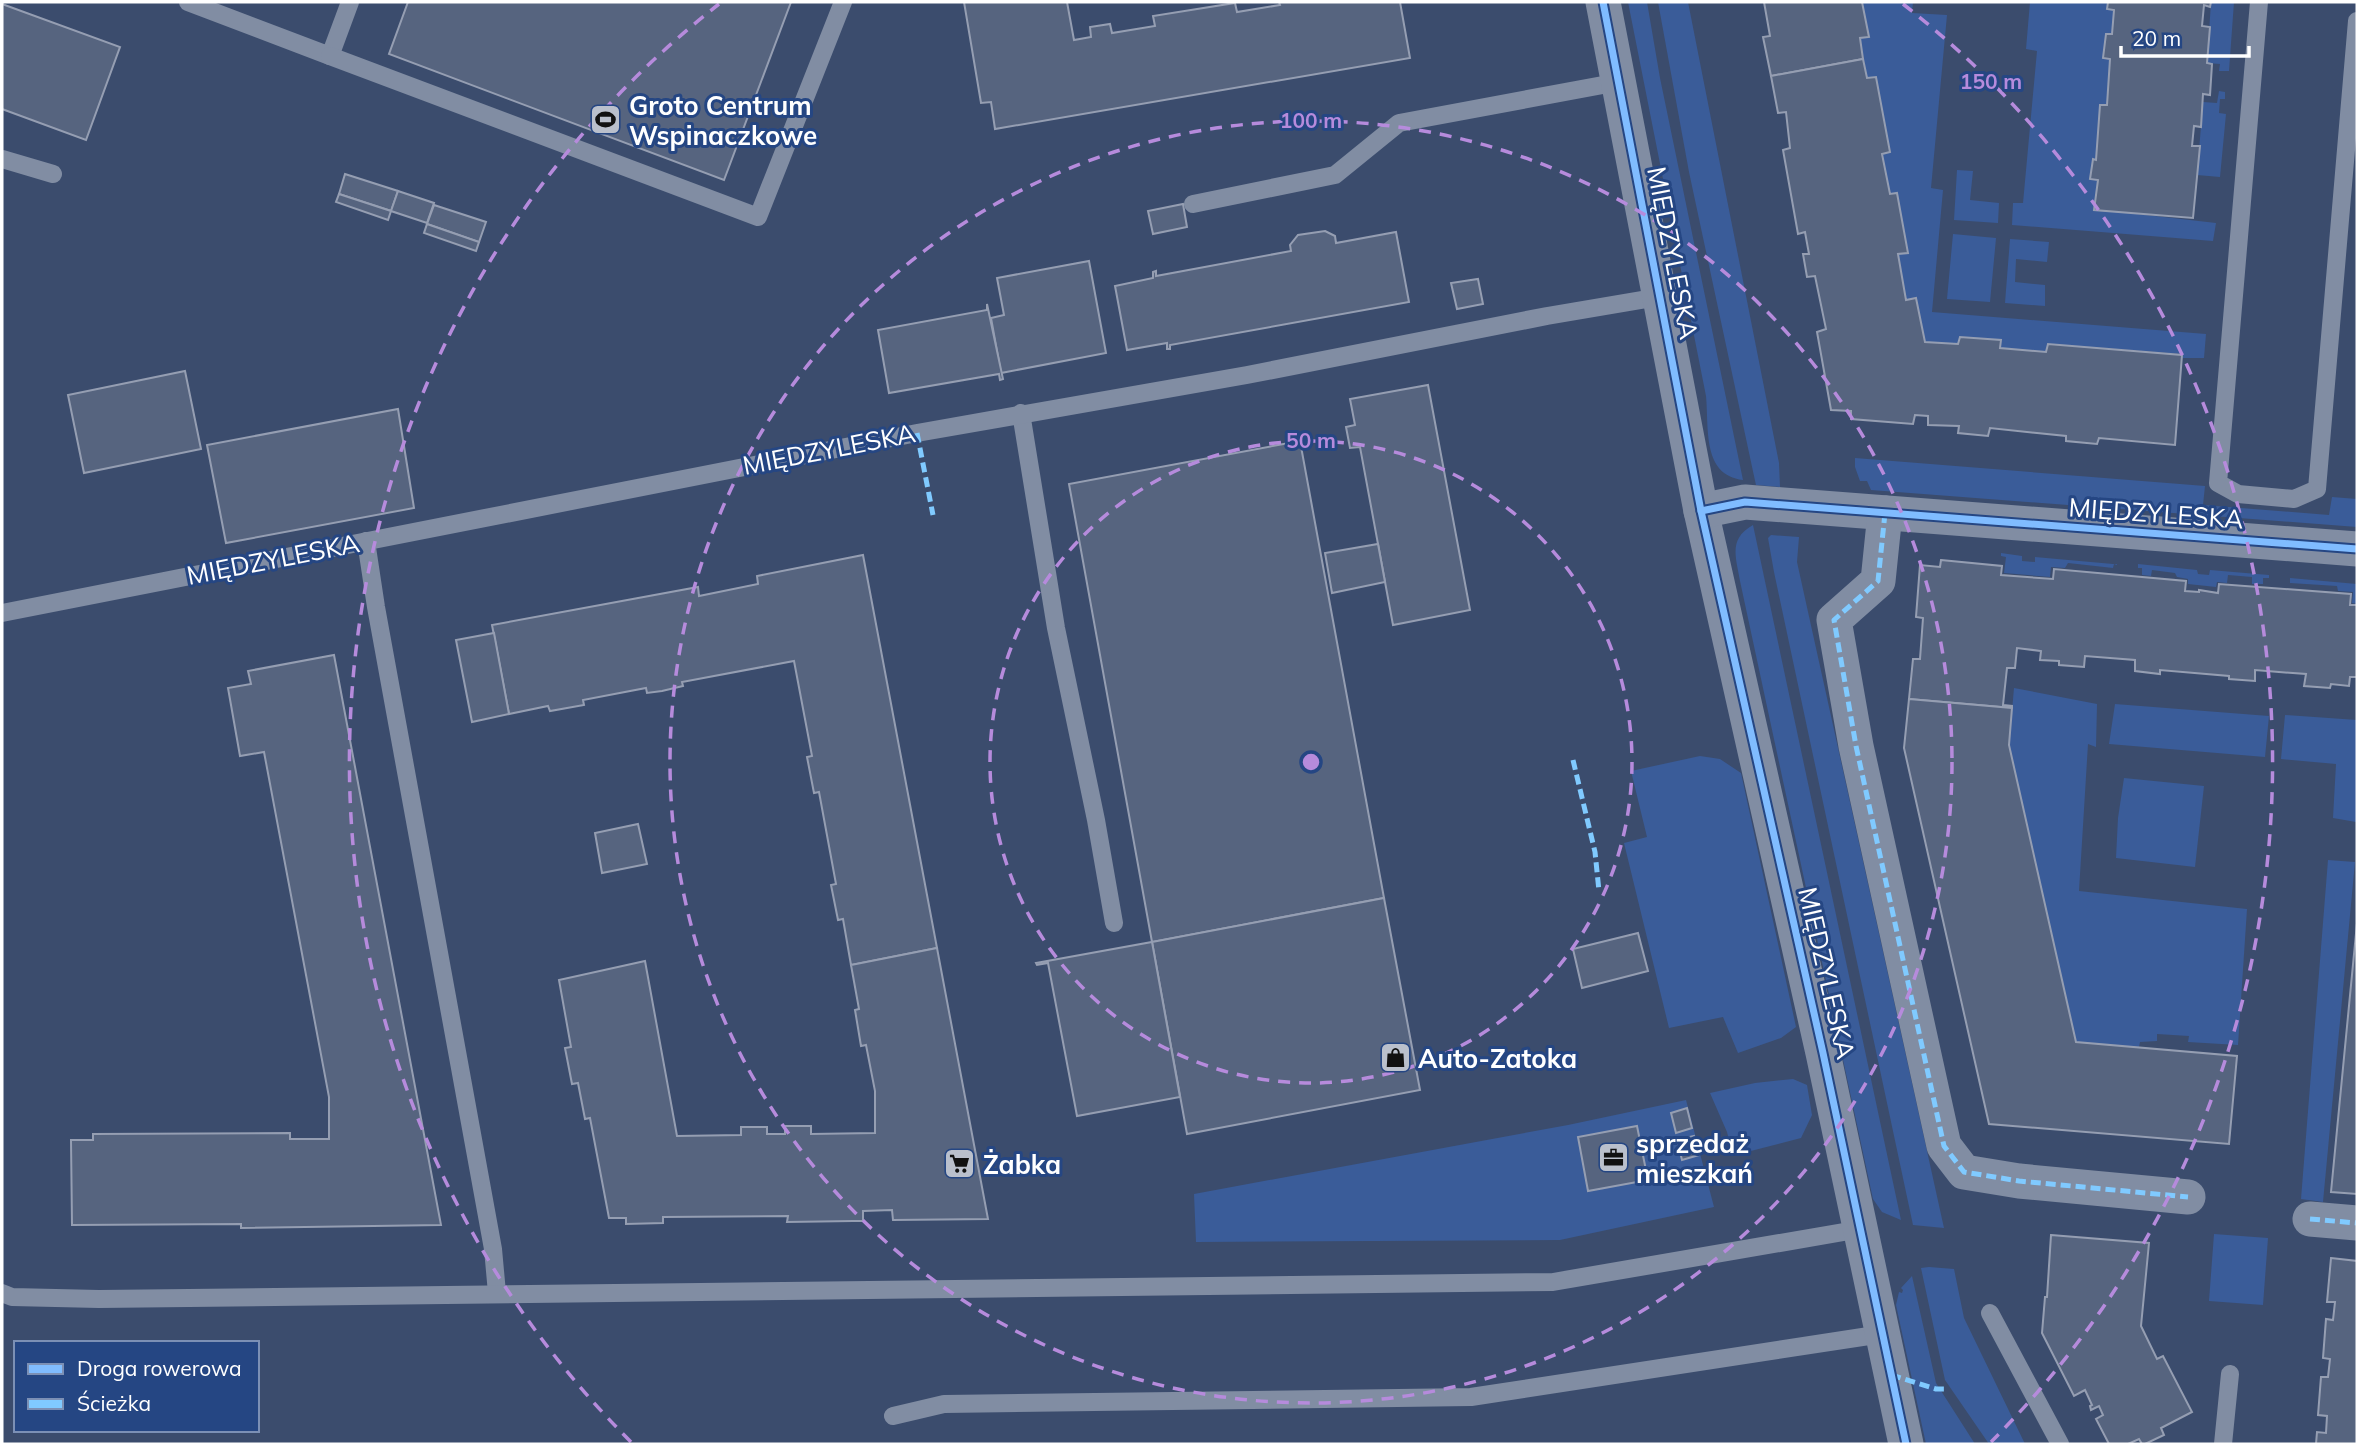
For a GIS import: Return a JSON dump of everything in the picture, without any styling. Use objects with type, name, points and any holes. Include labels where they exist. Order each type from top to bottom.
[{"type":"street","name":"MIĘDZYLESKA","points":[[1604,2],[1701,511],[1861,1229],[1906,1444]]},
{"type":"street","name":"MIĘDZYLESKA","points":[[1701,511],[1745,502],[2357,549]]},
{"type":"street","points":[[1885,513],[1878,581],[1834,620],[1856,746],[1944,1146],[1964,1172],[2019,1181],[2188,1197]]},
{"type":"street","points":[[2310,1219],[2357,1223]]},
{"type":"lane","points":[[188,2],[758,217],[844,2]]},
{"type":"lane","points":[[330,56],[350,2]]},
{"type":"lane","points":[[2259,2],[2218,483],[2238,494],[2294,499],[2317,489],[2357,21]]},
{"type":"lane","points":[[1193,204],[1335,175],[1399,123],[1619,82]]},
{"type":"lane","points":[[2,159],[53,174]]},
{"type":"lane","name":"MIĘDZYLESKA","points":[[2,613],[1021,413],[1247,375],[1547,316],[1659,297]]},
{"type":"lane","points":[[1021,413],[1056,628],[1096,820],[1114,923]]},
{"type":"lane","points":[[366,541],[493,1249],[497,1293]]},
{"type":"lane","points":[[2,1293],[12,1297],[99,1299],[1553,1282],[1861,1229]]},
{"type":"lane","points":[[1990,1313],[2060,1444]]},
{"type":"lane","points":[[893,1416],[944,1404],[1471,1397],[1882,1334]]},
{"type":"lane","points":[[2222,1444],[2230,1374]]},
{"type":"shaded area","points":[[1628,2],[1647,2],[1660,78],[1743,480],[1720,469],[1710,448],[1706,396]]},
{"type":"shaded area","points":[[1658,2],[1688,2],[1779,463],[1780,487],[1756,485],[1689,172]]},
{"type":"shaded area","points":[[1862,2],[1913,2],[1912,13],[1947,15],[1931,188],[1943,190],[1932,312],[2206,334],[2204,358],[2048,344],[2046,352],[2000,348],[2001,340],[1960,337],[1958,344],[1925,342],[1916,298],[1906,300],[1898,254],[1908,253],[1897,194],[1890,194],[1882,154],[1890,152],[1876,78],[1867,78],[1860,38],[1868,36]]},
{"type":"shaded area","points":[[2030,2],[2108,2],[2107,9],[2114,10],[2112,34],[2106,34],[2103,57],[2110,59],[2107,105],[2100,105],[2096,160],[2093,160],[2090,178],[2098,180],[2094,209],[2216,223],[2213,241],[2012,225],[2013,203],[2023,203],[2037,51],[2026,49]]},
{"type":"shaded area","points":[[2211,2],[2234,2],[2229,71],[2219,71],[2220,64],[2207,63]]},
{"type":"shaded area","points":[[2219,91],[2225,92],[2225,99],[2220,99],[2219,113],[2226,114],[2220,177],[2197,175],[2203,102],[2217,103]]},
{"type":"shaded area","points":[[1957,170],[1973,171],[1970,200],[1999,203],[1998,223],[1954,220]]},
{"type":"shaded area","points":[[1953,234],[1996,238],[1990,302],[1947,299]]},
{"type":"shaded area","points":[[2010,239],[2049,242],[2047,262],[2016,259],[2015,282],[2045,285],[2045,306],[2005,303]]},
{"type":"shaded area","points":[[1855,458],[2205,486],[2203,505],[2329,515],[2332,497],[2357,499],[2357,527],[1871,490],[1867,481],[1860,481]]},
{"type":"shaded area","points":[[1753,525],[1901,1220],[1882,1212],[1873,1199],[1740,581],[1737,543],[1745,530]]},
{"type":"shaded area","points":[[1771,535],[1799,537],[1797,562],[1944,1228],[1913,1225],[1774,572],[1768,538]]},
{"type":"shaded area","points":[[2001,553],[2022,556],[2022,561],[2035,562],[2035,557],[2114,564],[2113,568],[2068,563],[2065,568],[2051,567],[2050,577],[2004,573],[2006,557],[2001,556]]},
{"type":"shaded area","points":[[2138,564],[2197,570],[2198,574],[2209,575],[2210,570],[2269,575],[2269,578],[2263,578],[2263,584],[2252,584],[2252,577],[2228,575],[2227,583],[2217,582],[2216,587],[2188,584],[2188,579],[2177,577],[2175,573],[2152,570],[2151,576],[2142,575],[2142,568],[2138,568]]},
{"type":"shaded area","points":[[2290,578],[2357,584],[2357,604],[2352,603],[2353,592],[2338,591],[2337,586],[2290,583]]},
{"type":"shaded area","points":[[2014,688],[2097,704],[2096,747],[2088,744],[2079,891],[2247,909],[2238,1045],[2188,1042],[2189,1036],[2157,1034],[2157,1041],[2140,1042],[2139,1047],[2076,1042],[2009,745]]},
{"type":"shaded area","points":[[2115,704],[2269,716],[2265,757],[2109,744]]},
{"type":"shaded area","points":[[2285,715],[2357,720],[2356,822],[2333,818],[2336,764],[2281,759]]},
{"type":"shaded area","points":[[1700,756],[1720,759],[1741,773],[1796,1027],[1781,1038],[1738,1053],[1723,1017],[1669,1028],[1624,843],[1647,837],[1631,771]]},
{"type":"shaded area","points":[[2124,778],[2204,786],[2195,867],[2116,858]]},
{"type":"shaded area","points":[[2328,860],[2355,862],[2323,1202],[2301,1199]]},
{"type":"shaded area","points":[[1793,1079],[1807,1085],[1812,1115],[1801,1138],[1743,1153],[1730,1144],[1710,1093],[1755,1083]]},
{"type":"shaded area","points":[[1686,1100],[1714,1207],[1560,1240],[1196,1242],[1194,1194],[1568,1125]]},
{"type":"shaded area","points":[[2214,1234],[2268,1238],[2263,1305],[2209,1301]]},
{"type":"shaded area","points":[[1921,1268],[1954,1269],[1964,1318],[2025,1444],[1989,1444],[1945,1380]]},
{"type":"shaded area","points":[[1912,1276],[1936,1383],[1975,1444],[1926,1444],[1896,1305],[1899,1292],[1902,1293],[1903,1290],[1901,1288]]},
{"type":"building","points":[[408,2],[791,2],[724,180],[389,54]]},
{"type":"building","points":[[964,2],[1067,2],[1074,40],[1091,37],[1090,27],[1110,24],[1112,33],[1155,26],[1153,16],[1235,3],[1237,12],[1280,5],[1279,2],[1400,2],[1410,58],[995,129],[991,102],[981,103]]},
{"type":"building","points":[[1764,2],[1862,2],[1869,37],[1860,38],[1863,59],[1771,76],[1763,37],[1770,36]]},
{"type":"building","points":[[2108,2],[2211,2],[2210,7],[2204,5],[2202,26],[2210,27],[2207,63],[2212,64],[2210,95],[2203,94],[2201,127],[2194,126],[2192,146],[2200,146],[2193,218],[2094,210],[2098,180],[2090,179],[2093,159],[2096,160],[2100,105],[2107,105],[2110,59],[2103,58],[2106,34],[2112,34],[2114,10],[2107,9]]},
{"type":"building","points":[[2,4],[120,47],[86,140],[2,109]]},
{"type":"building","points":[[1863,59],[1867,78],[1876,77],[1890,152],[1882,154],[1890,194],[1897,193],[1908,253],[1898,254],[1906,300],[1916,298],[1925,342],[1958,344],[1960,337],[2001,340],[2000,348],[2046,352],[2048,344],[2182,355],[2175,445],[2099,438],[2097,444],[2066,441],[2066,436],[1990,428],[1988,436],[1958,433],[1959,426],[1928,425],[1928,416],[1915,415],[1913,424],[1851,419],[1851,411],[1831,410],[1817,332],[1826,329],[1815,276],[1807,277],[1803,254],[1809,254],[1805,232],[1798,234],[1783,150],[1790,148],[1786,112],[1778,113],[1771,76]]},
{"type":"building","points":[[345,174],[398,191],[391,211],[339,194]]},
{"type":"building","points":[[398,191],[434,203],[427,223],[391,211]]},
{"type":"building","points":[[339,194],[391,211],[388,220],[336,202]]},
{"type":"building","points":[[1183,204],[1187,227],[1153,234],[1148,211]]},
{"type":"building","points":[[434,205],[486,222],[479,242],[427,224]]},
{"type":"building","points":[[427,224],[479,242],[476,251],[424,233]]},
{"type":"building","points":[[1325,231],[1335,236],[1336,243],[1396,232],[1409,302],[1170,345],[1170,349],[1167,349],[1167,343],[1127,350],[1115,286],[1153,278],[1153,272],[1156,271],[1156,276],[1291,251],[1290,245],[1298,235]]},
{"type":"building","points":[[1089,261],[1106,353],[1001,373],[991,318],[1004,315],[997,278]]},
{"type":"building","points":[[1478,279],[1483,304],[1457,309],[1451,283]]},
{"type":"building","points":[[987,304],[1003,379],[1000,380],[999,374],[889,393],[878,330],[987,310]]},
{"type":"building","points":[[185,371],[201,449],[84,473],[68,395]]},
{"type":"building","points":[[1428,385],[1470,610],[1393,625],[1360,447],[1350,448],[1346,427],[1355,425],[1350,399]]},
{"type":"building","points":[[398,409],[414,508],[226,543],[207,445]]},
{"type":"building","points":[[1300,441],[1384,898],[1152,942],[1069,484]]},
{"type":"building","points":[[1378,544],[1385,582],[1332,593],[1325,553]]},
{"type":"building","points":[[863,555],[937,948],[851,965],[843,919],[838,920],[831,885],[836,884],[819,792],[814,793],[807,757],[812,756],[794,661],[682,682],[683,686],[662,691],[647,693],[646,688],[583,700],[584,705],[550,711],[548,706],[509,714],[492,625],[698,587],[699,596],[758,584],[757,576]]},
{"type":"building","points":[[1941,560],[2002,566],[2001,575],[2053,579],[2054,569],[2186,581],[2185,591],[2218,593],[2219,584],[2351,594],[2350,605],[2357,605],[2357,677],[2350,677],[2349,686],[2331,684],[2330,688],[2304,686],[2306,674],[2255,670],[2255,681],[2160,670],[2160,674],[2135,671],[2135,660],[2085,656],[2084,667],[2059,665],[2059,661],[2040,660],[2041,651],[2017,648],[2015,668],[2007,668],[2003,705],[2012,708],[1909,699],[1913,659],[1920,659],[1923,618],[1916,617],[1920,565],[1940,567]]},
{"type":"building","points":[[494,633],[509,714],[472,722],[456,640]]},
{"type":"building","points":[[334,655],[441,1225],[241,1228],[241,1224],[72,1225],[71,1140],[93,1140],[93,1134],[290,1133],[290,1139],[329,1139],[329,1097],[264,752],[240,756],[228,688],[251,684],[248,671]]},
{"type":"building","points":[[1909,699],[2012,708],[2009,745],[2076,1042],[2237,1056],[2229,1144],[1989,1124],[1904,748]]},
{"type":"building","points":[[638,824],[647,864],[602,873],[595,833]]},
{"type":"building","points":[[1384,898],[1420,1090],[1187,1134],[1152,942]]},
{"type":"building","points":[[2357,923],[2357,1194],[2331,1192]]},
{"type":"building","points":[[1638,933],[1648,971],[1582,988],[1573,949]]},
{"type":"building","points":[[1152,942],[1180,1097],[1077,1116],[1048,963],[1036,963]]},
{"type":"building","points":[[937,948],[988,1219],[893,1220],[892,1210],[863,1211],[863,1221],[787,1222],[788,1216],[663,1217],[663,1223],[626,1224],[626,1218],[609,1218],[590,1118],[585,1119],[578,1083],[572,1084],[565,1048],[571,1047],[559,980],[645,961],[677,1136],[741,1135],[741,1127],[767,1127],[767,1134],[785,1134],[785,1126],[811,1126],[811,1134],[875,1133],[875,1091],[866,1045],[861,1046],[855,1010],[859,1009],[851,965]]},
{"type":"building","points":[[1687,1108],[1692,1128],[1676,1133],[1671,1113]]},
{"type":"building","name":"sprzedaż mieszkań","points":[[1637,1126],[1648,1180],[1588,1191],[1578,1137]]},
{"type":"building","points":[[1694,1136],[1699,1155],[1682,1160],[1677,1140]]},
{"type":"building","points":[[2051,1235],[2149,1243],[2141,1326],[2157,1359],[2163,1356],[2192,1412],[2161,1428],[2164,1435],[2145,1444],[2139,1439],[2128,1444],[2109,1444],[2096,1419],[2103,1415],[2099,1406],[2091,1410],[2092,1405],[2085,1390],[2074,1396],[2042,1333]]},
{"type":"building","points":[[2331,1258],[2357,1261],[2357,1444],[2316,1444],[2317,1432],[2326,1433],[2327,1416],[2318,1415],[2321,1377],[2328,1377],[2330,1359],[2323,1358],[2326,1319],[2333,1320],[2335,1302],[2327,1302]]},
{"type":"marked path","points":[[917,433],[933,515]]},
{"type":"marked path","points":[[1885,513],[1878,581],[1834,620],[1856,746],[1944,1146],[1964,1172],[2019,1181],[2188,1197]]},
{"type":"marked path","points":[[1573,760],[1595,852],[1599,891]]},
{"type":"marked path","points":[[2310,1219],[2357,1223]]},
{"type":"marked path","points":[[1891,1375],[1936,1389],[1945,1389]]},
{"type":"cycle path","points":[[1603,2],[1701,511],[1823,1053],[1906,1444]]},
{"type":"cycle path","points":[[1701,511],[1745,502],[2357,549]]},
{"type":"place","name":"Groto Centrum Wspinaczkowe","points":[[606,120]]},
{"type":"place","name":"Auto-Zatoka","points":[[1395,1058]]},
{"type":"place","name":"sprzedaż mieszkań","points":[[1613,1158]]},
{"type":"place","name":"Żabka","points":[[960,1164]]}]
